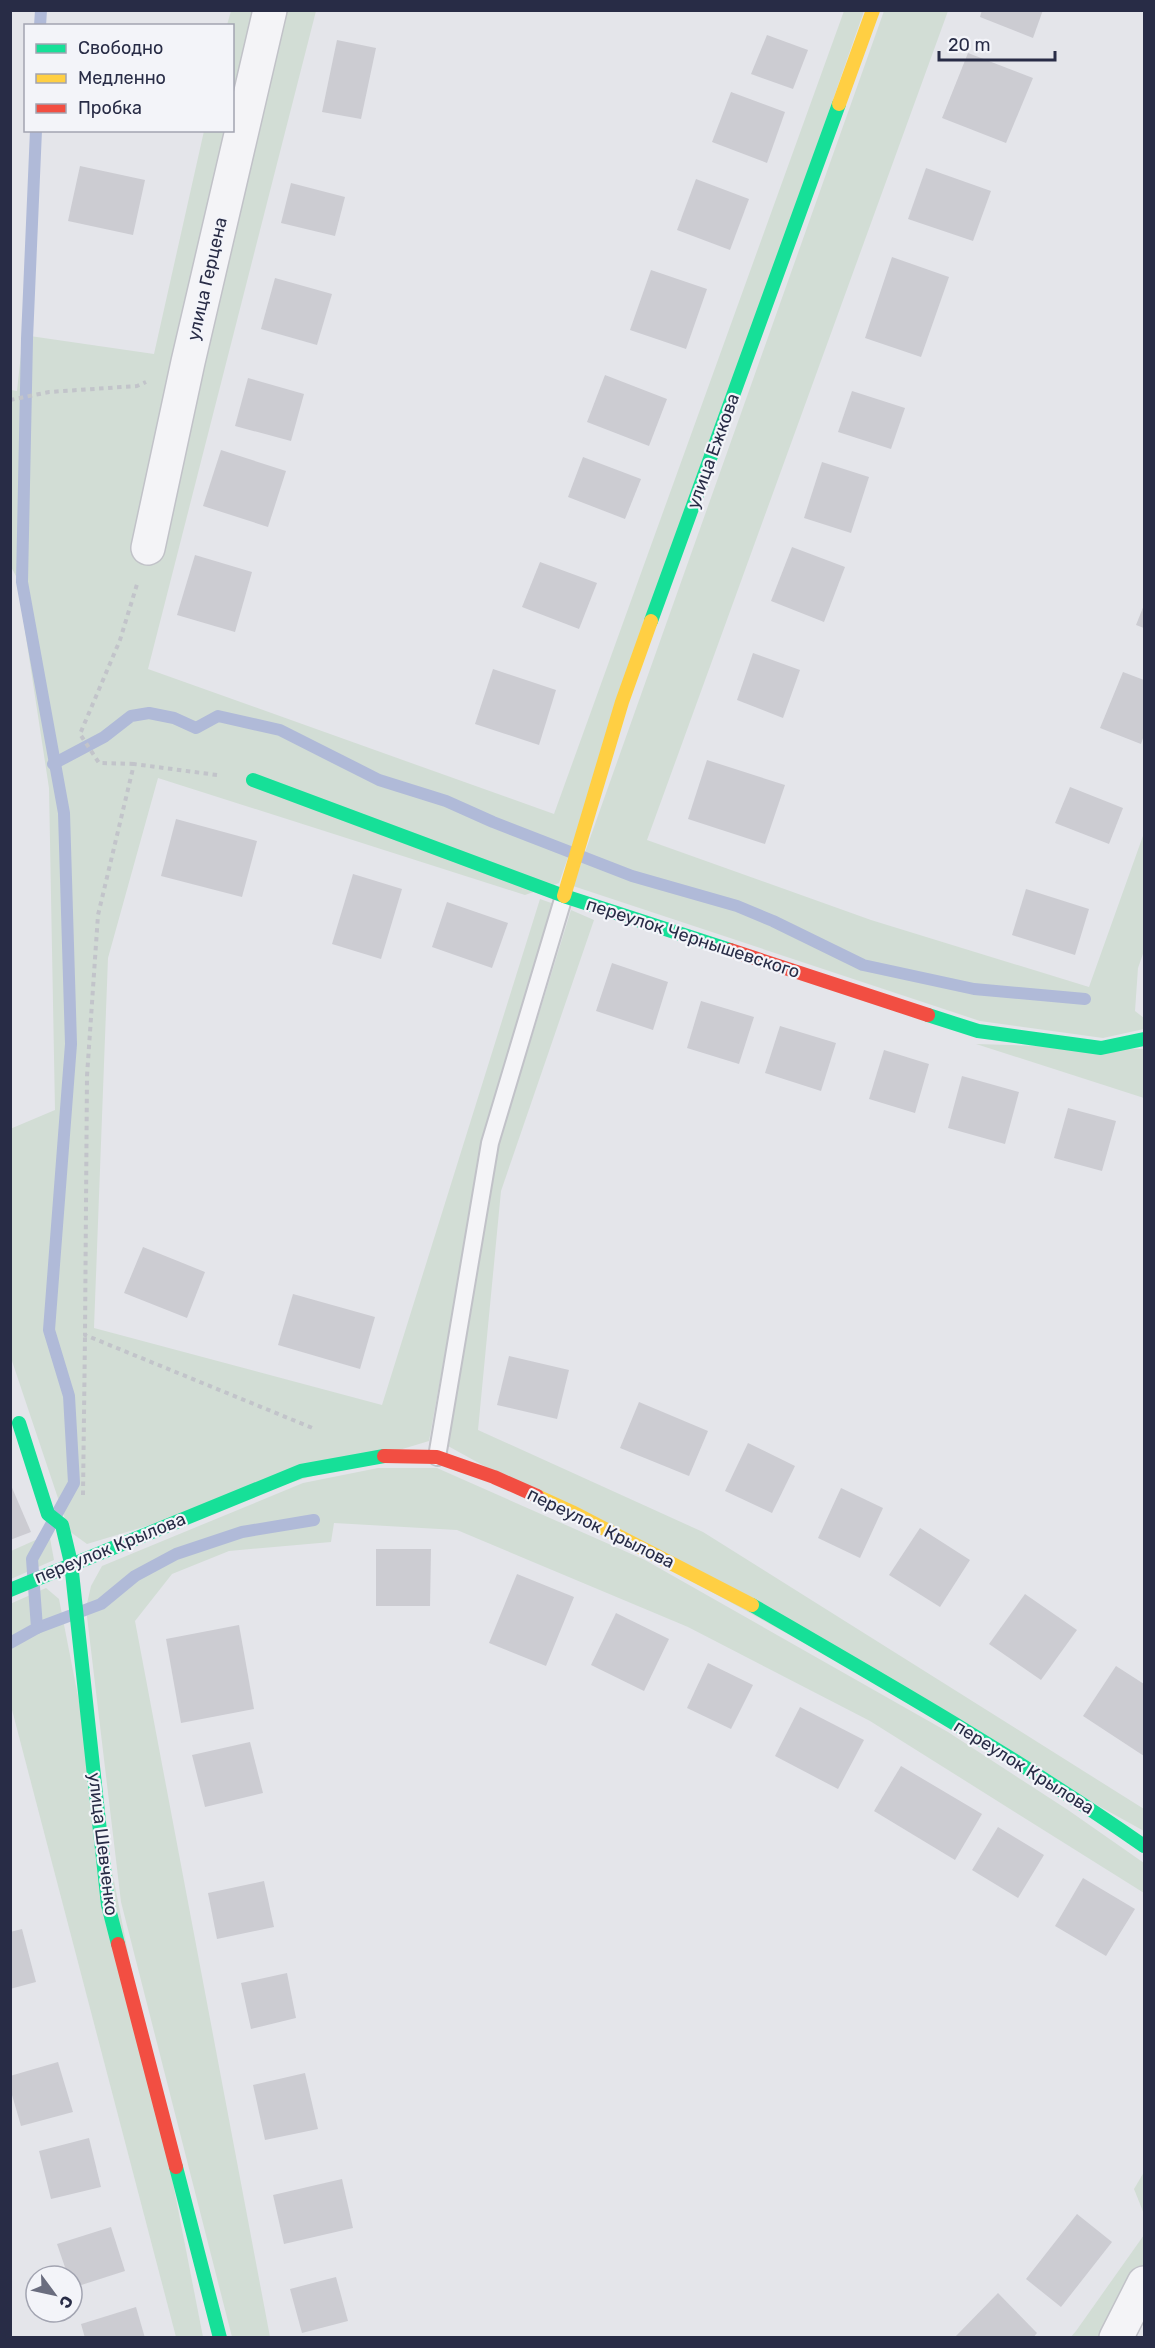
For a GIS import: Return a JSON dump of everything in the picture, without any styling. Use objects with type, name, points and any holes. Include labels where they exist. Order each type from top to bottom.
[{"type":"street","name":"улица Герцена","points":[[148,548],[188,362],[270,10]]},
{"type":"street","name":"улица Ежкова","points":[[564,896],[622,702],[873,10]]},
{"type":"street","name":"переулок Чернышевского","points":[[253,780],[564,896],[978,1032],[1101,1048],[1144,1039]]},
{"type":"street","name":"улица Шевченко","points":[[19,1423],[48,1514],[62,1525],[71,1563],[108,1905],[220,2337]]},
{"type":"street","name":"переулок Крылова","points":[[16,1587],[301,1471],[379,1455],[437,1457],[494,1477],[572,1512],[741,1599],[955,1722],[1074,1797],[1144,1845]]},
{"type":"street","points":[[1116,2337],[1144,2283]]},
{"type":"lane","points":[[437,1457],[490,1143],[564,896]]},
{"type":"path","points":[[12,400],[49,392],[137,386],[188,362]]},
{"type":"path","points":[[148,548],[120,640],[80,734],[99,762],[134,764],[253,780]]},
{"type":"path","points":[[83,1496],[85,1485],[87,1076],[98,915],[134,764]]},
{"type":"path","points":[[85,1335],[325,1433]]},
{"type":"shaded area","points":[[231,11],[259,11],[234,125],[234,24],[227,24]]},
{"type":"shaded area","points":[[283,11],[316,11],[148,669],[554,814],[844,11],[864,11],[559,883],[525,895],[158,778],[108,958],[94,1328],[382,1405],[540,899],[554,904],[483,1143],[429,1441],[87,1544],[69,1531],[11,1358],[10,1129],[55,1110],[49,788],[17,578],[10,565],[11,390],[17,391],[23,335],[154,354],[204,132],[234,132],[234,125]]},
{"type":"shaded area","points":[[884,11],[948,11],[647,840],[871,920],[1089,987],[1144,833],[1144,951],[1138,968],[1135,1011],[1144,1018],[1144,1029],[1103,1038],[980,1021],[573,886]]},
{"type":"shaded area","points":[[571,910],[594,920],[501,1191],[478,1430],[703,1532],[1144,1809],[1144,1831],[448,1446],[499,1143]]},
{"type":"shaded area","points":[[976,1044],[1144,1049],[1144,1098]]},
{"type":"shaded area","points":[[378,1468],[437,1468],[645,1560],[948,1732],[1068,1810],[1144,1863],[1144,1893],[870,1721],[688,1627],[457,1530],[334,1523],[331,1542],[229,1551],[172,1574],[135,1621],[270,2337],[232,2337],[121,1902],[86,1608],[91,1586],[102,1566],[303,1483]]},
{"type":"shaded area","points":[[47,1522],[54,1560],[11,1579],[11,1551],[40,1538]]},
{"type":"shaded area","points":[[46,1588],[59,1599],[203,2337],[176,2337],[11,1706],[10,1604]]},
{"type":"shaded area","points":[[1144,2172],[1144,2214],[1134,2189]]},
{"type":"shaded area","points":[[1144,2235],[1144,2266],[1107,2337],[1070,2338],[1076,2331]]},
{"type":"building","points":[[982,10],[1043,10],[1033,38],[980,17]]},
{"type":"building","points":[[767,35],[808,50],[793,89],[751,74]]},
{"type":"building","points":[[337,40],[376,48],[361,119],[322,112]]},
{"type":"building","points":[[968,53],[1033,78],[1006,143],[942,118]]},
{"type":"building","points":[[731,92],[785,112],[767,163],[712,142]]},
{"type":"building","points":[[80,166],[145,180],[133,235],[68,221]]},
{"type":"building","points":[[926,168],[991,191],[973,241],[908,219]]},
{"type":"building","points":[[696,179],[749,199],[730,250],[677,230]]},
{"type":"building","points":[[291,183],[345,197],[335,236],[281,223]]},
{"type":"building","points":[[892,257],[949,277],[921,357],[865,338]]},
{"type":"building","points":[[651,270],[707,289],[686,349],[630,330]]},
{"type":"building","points":[[275,278],[332,294],[317,345],[261,329]]},
{"type":"building","points":[[605,375],[667,399],[649,446],[587,422]]},
{"type":"building","points":[[248,378],[304,394],[291,441],[235,426]]},
{"type":"building","points":[[852,391],[905,408],[891,449],[838,432]]},
{"type":"building","points":[[221,450],[286,471],[268,527],[203,506]]},
{"type":"building","points":[[583,457],[641,479],[625,519],[568,497]]},
{"type":"building","points":[[822,462],[869,477],[851,533],[804,518]]},
{"type":"building","points":[[792,547],[845,567],[824,622],[771,601]]},
{"type":"building","points":[[195,555],[252,572],[235,632],[177,615]]},
{"type":"building","points":[[540,562],[597,583],[579,629],[522,607]]},
{"type":"building","points":[[1144,605],[1144,628],[1136,625]]},
{"type":"building","points":[[753,653],[800,670],[783,718],[737,700]]},
{"type":"building","points":[[493,669],[556,690],[539,745],[475,724]]},
{"type":"building","points":[[1123,672],[1144,680],[1144,735],[1141,744],[1100,728]]},
{"type":"building","points":[[707,760],[785,785],[765,844],[688,819]]},
{"type":"building","points":[[1070,787],[1123,808],[1109,844],[1055,823]]},
{"type":"building","points":[[176,819],[257,841],[242,897],[161,876]]},
{"type":"building","points":[[353,874],[402,889],[381,959],[332,944]]},
{"type":"building","points":[[1026,889],[1089,909],[1075,955],[1012,935]]},
{"type":"building","points":[[447,902],[508,923],[492,968],[432,947]]},
{"type":"building","points":[[612,963],[668,982],[653,1030],[596,1011]]},
{"type":"building","points":[[701,1001],[754,1017],[739,1064],[687,1048]]},
{"type":"building","points":[[780,1026],[836,1043],[821,1091],[765,1073]]},
{"type":"building","points":[[884,1050],[929,1064],[915,1113],[869,1099]]},
{"type":"building","points":[[962,1076],[1019,1092],[1005,1144],[948,1128]]},
{"type":"building","points":[[1068,1108],[1116,1121],[1102,1171],[1054,1158]]},
{"type":"building","points":[[143,1247],[205,1272],[187,1318],[124,1293]]},
{"type":"building","points":[[293,1294],[375,1317],[360,1369],[278,1345]]},
{"type":"building","points":[[509,1356],[569,1370],[557,1419],[497,1405]]},
{"type":"building","points":[[639,1402],[708,1431],[689,1476],[620,1448]]},
{"type":"building","points":[[748,1443],[795,1466],[772,1513],[725,1491]]},
{"type":"building","points":[[10,1483],[31,1532],[10,1540]]},
{"type":"building","points":[[841,1488],[883,1508],[860,1558],[818,1538]]},
{"type":"building","points":[[920,1528],[970,1560],[940,1607],[889,1575]]},
{"type":"building","points":[[376,1549],[431,1549],[430,1606],[376,1606]]},
{"type":"building","points":[[517,1574],[574,1597],[546,1666],[489,1643]]},
{"type":"building","points":[[1025,1594],[1077,1630],[1041,1680],[989,1644]]},
{"type":"building","points":[[616,1613],[669,1639],[644,1691],[591,1665]]},
{"type":"building","points":[[239,1625],[254,1709],[181,1723],[166,1639]]},
{"type":"building","points":[[708,1663],[753,1685],[731,1729],[687,1708]]},
{"type":"building","points":[[1116,1666],[1144,1684],[1144,1756],[1083,1716]]},
{"type":"building","points":[[800,1707],[864,1740],[838,1789],[775,1756]]},
{"type":"building","points":[[250,1742],[263,1793],[205,1807],[192,1755]]},
{"type":"building","points":[[901,1766],[982,1814],[955,1860],[874,1811]]},
{"type":"building","points":[[998,1827],[1044,1855],[1018,1898],[972,1870]]},
{"type":"building","points":[[1083,1878],[1135,1909],[1106,1956],[1055,1926]]},
{"type":"building","points":[[264,1881],[274,1927],[217,1939],[208,1893]]},
{"type":"building","points":[[22,1929],[36,1982],[10,1989],[10,1932]]},
{"type":"building","points":[[287,1973],[296,2018],[251,2029],[241,1983]]},
{"type":"building","points":[[58,2062],[73,2112],[21,2126],[10,2088],[10,2076]]},
{"type":"building","points":[[305,2073],[318,2129],[265,2140],[253,2085]]},
{"type":"building","points":[[89,2138],[101,2187],[51,2199],[39,2151]]},
{"type":"building","points":[[342,2179],[353,2228],[284,2244],[273,2195]]},
{"type":"building","points":[[1077,2214],[1112,2242],[1061,2307],[1026,2279]]},
{"type":"building","points":[[111,2227],[125,2271],[84,2284],[84,2264],[64,2264],[57,2244]]},
{"type":"building","points":[[336,2277],[348,2321],[302,2333],[290,2289]]},
{"type":"building","points":[[998,2293],[1037,2333],[1033,2338],[954,2338]]},
{"type":"building","points":[[136,2307],[145,2338],[85,2338],[81,2324]]},
{"type":"waterway","points":[[40,24],[41,10]]},
{"type":"waterway","points":[[10,1643],[37,1628],[32,1559],[74,1483],[69,1396],[49,1330],[71,1044],[64,813],[22,582],[27,339],[36,132]]},
{"type":"waterway","points":[[53,764],[104,737],[131,716],[149,713],[174,718],[196,728],[218,716],[280,730],[379,780],[446,801],[493,822],[632,876],[737,906],[863,965],[974,989],[1085,999]]},
{"type":"waterway","points":[[37,1628],[101,1604],[135,1576],[176,1554],[242,1532],[314,1520]]},
{"type":"traffic: fast","points":[[651,621],[839,104]]},
{"type":"traffic: fast","points":[[253,780],[564,896],[730,950]]},
{"type":"traffic: fast","points":[[928,1015],[978,1031],[1101,1048],[1144,1039]]},
{"type":"traffic: fast","points":[[19,1423],[48,1514],[62,1525],[71,1563],[108,1905],[118,1944]]},
{"type":"traffic: fast","points":[[10,1590],[301,1471],[384,1456]]},
{"type":"traffic: fast","points":[[752,1605],[1000,1751],[1144,1846]]},
{"type":"traffic: fast","points":[[176,2167],[220,2338]]},
{"type":"traffic: slow","points":[[839,104],[873,10]]},
{"type":"traffic: slow","points":[[564,896],[622,702],[651,621]]},
{"type":"traffic: slow","points":[[537,1496],[752,1605]]},
{"type":"traffic: jam","points":[[730,950],[928,1015]]},
{"type":"traffic: jam","points":[[384,1456],[437,1457],[494,1477],[537,1496]]},
{"type":"traffic: jam","points":[[118,1944],[176,2167]]}]
